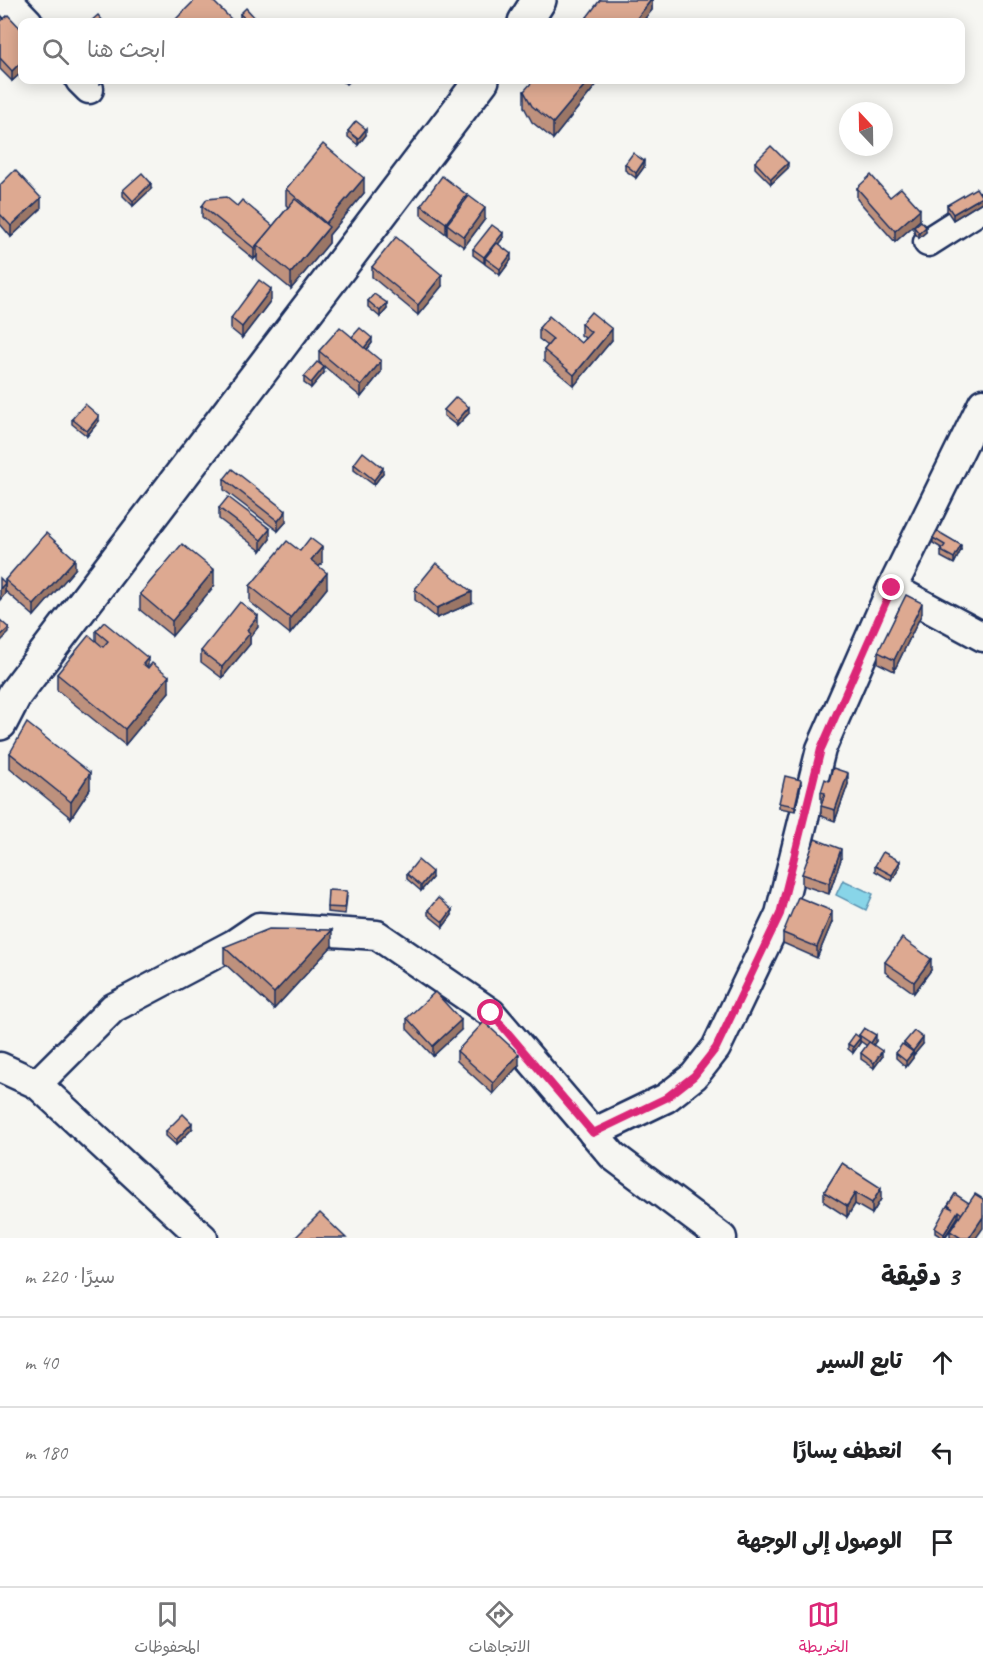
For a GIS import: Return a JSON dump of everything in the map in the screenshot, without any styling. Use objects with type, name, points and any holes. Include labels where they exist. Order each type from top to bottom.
[{"type":"main road","points":[[528,18],[539,0]]},
{"type":"main road","points":[[0,723],[15,694],[479,84]]},
{"type":"street","points":[[7,0],[24,18]]},
{"type":"street","points":[[928,242],[983,207]]},
{"type":"street","points":[[593,1133],[666,1098],[694,1076],[716,1048],[780,914],[821,749],[892,588],[983,403]]},
{"type":"street","points":[[892,588],[983,637]]},
{"type":"street","points":[[37,1084],[113,1008],[234,944],[259,927],[376,935],[491,1013],[613,1156],[722,1238]]},
{"type":"street","points":[[0,1067],[37,1084],[202,1238]]},
{"type":"water","points":[[843,880],[873,894],[866,910],[836,895]]},
{"type":"building","points":[[195,0],[212,0],[230,18],[177,18]]},
{"type":"building","points":[[600,0],[651,0],[637,18],[587,17]]},
{"type":"building","points":[[246,8],[255,18],[244,18],[240,14]]},
{"type":"building","points":[[8,15],[18,26],[18,65],[12,71],[0,58],[0,22]]},
{"type":"building","points":[[530,84],[586,84],[553,123],[532,106],[524,91]]},
{"type":"building","points":[[356,121],[366,129],[358,139],[348,131]]},
{"type":"building","points":[[323,144],[364,178],[326,223],[286,189]]},
{"type":"building","points":[[771,146],[788,163],[771,179],[755,162]]},
{"type":"building","points":[[633,153],[644,161],[636,173],[625,164]]},
{"type":"building","points":[[15,170],[41,198],[11,226],[0,214],[0,185]]},
{"type":"building","points":[[142,173],[151,183],[133,201],[123,190]]},
{"type":"building","points":[[871,175],[890,197],[901,188],[920,209],[895,231],[857,188]]},
{"type":"building","points":[[442,176],[467,195],[446,223],[421,205]]},
{"type":"building","points":[[976,188],[982,197],[953,214],[947,205]]},
{"type":"building","points":[[469,196],[485,208],[464,237],[447,224]]},
{"type":"building","points":[[226,197],[237,206],[242,200],[273,226],[254,248],[202,206],[207,199]]},
{"type":"building","points":[[295,199],[329,227],[291,273],[257,245]]},
{"type":"building","points":[[921,221],[926,227],[919,233],[914,227]]},
{"type":"building","points":[[492,225],[503,233],[484,257],[473,249]]},
{"type":"building","points":[[396,237],[442,275],[418,305],[372,267]]},
{"type":"building","points":[[497,243],[511,254],[500,269],[485,258]]},
{"type":"building","points":[[259,280],[271,289],[242,327],[231,318]]},
{"type":"building","points":[[374,294],[387,303],[380,311],[368,301]]},
{"type":"building","points":[[591,312],[612,329],[574,375],[544,350],[553,339],[539,328],[549,316],[581,343],[591,332],[581,324]]},
{"type":"building","points":[[340,327],[381,361],[361,386],[319,351]]},
{"type":"building","points":[[360,328],[372,338],[364,348],[352,337]]},
{"type":"building","points":[[317,362],[324,367],[311,383],[304,377]]},
{"type":"building","points":[[456,397],[469,407],[457,421],[444,410]]},
{"type":"building","points":[[85,404],[99,416],[87,431],[72,419]]},
{"type":"building","points":[[363,452],[383,468],[374,480],[354,464]]},
{"type":"building","points":[[232,469],[286,511],[278,521],[224,479]]},
{"type":"building","points":[[228,497],[270,529],[261,540],[219,508]]},
{"type":"building","points":[[937,531],[961,545],[954,558],[941,551],[945,545],[933,538]]},
{"type":"building","points":[[46,533],[75,559],[34,605],[5,580]]},
{"type":"building","points":[[310,538],[322,547],[311,560],[327,573],[290,618],[250,586],[287,541],[300,551]]},
{"type":"building","points":[[182,544],[214,570],[172,621],[140,594]]},
{"type":"building","points":[[436,563],[472,592],[437,608],[415,589]]},
{"type":"building","points":[[0,578],[5,583],[0,589]]},
{"type":"building","points":[[906,595],[922,603],[894,660],[878,652]]},
{"type":"building","points":[[240,602],[258,616],[247,630],[250,633],[222,667],[201,651]]},
{"type":"building","points":[[0,620],[9,628],[0,636]]},
{"type":"building","points":[[104,622],[148,658],[143,664],[148,668],[152,663],[169,676],[125,729],[57,674],[89,635],[103,647],[108,641],[96,631]]},
{"type":"building","points":[[27,723],[90,773],[71,802],[10,753]]},
{"type":"building","points":[[833,768],[848,773],[835,810],[821,806],[825,793],[821,792],[825,779],[829,781]]},
{"type":"building","points":[[785,776],[801,780],[795,806],[779,803]]},
{"type":"building","points":[[815,839],[841,849],[829,883],[802,874]]},
{"type":"building","points":[[883,852],[900,861],[892,875],[875,866]]},
{"type":"building","points":[[418,860],[432,872],[421,886],[407,874]]},
{"type":"building","points":[[328,890],[347,891],[345,908],[327,907]]},
{"type":"building","points":[[798,897],[832,911],[817,947],[783,933]]},
{"type":"building","points":[[438,898],[452,910],[443,922],[428,910]]},
{"type":"building","points":[[269,929],[332,930],[274,993],[224,947]]},
{"type":"building","points":[[902,938],[931,959],[914,982],[885,962]]},
{"type":"building","points":[[435,992],[461,1020],[433,1046],[407,1018]]},
{"type":"building","points":[[484,1022],[519,1054],[493,1083],[457,1051]]},
{"type":"building","points":[[864,1028],[876,1035],[871,1043],[859,1035]]},
{"type":"building","points":[[914,1031],[923,1038],[913,1051],[904,1043]]},
{"type":"building","points":[[855,1034],[860,1038],[853,1047],[848,1044]]},
{"type":"building","points":[[869,1042],[882,1051],[874,1063],[861,1053]]},
{"type":"building","points":[[902,1044],[913,1052],[906,1061],[896,1053]]},
{"type":"building","points":[[183,1114],[192,1123],[176,1140],[166,1131]]},
{"type":"building","points":[[842,1163],[881,1188],[872,1203],[855,1193],[847,1206],[824,1192]]},
{"type":"building","points":[[955,1194],[969,1203],[962,1214],[958,1211],[944,1234],[935,1228],[947,1206],[953,1209],[948,1205]]},
{"type":"building","points":[[975,1194],[983,1199],[983,1217],[969,1238],[961,1238],[950,1231]]},
{"type":"building","points":[[320,1213],[346,1238],[295,1238]]},
{"type":"route","points":[[491,1013],[593,1133],[666,1098],[694,1076],[716,1048],[780,914],[821,749],[892,588]]}]
